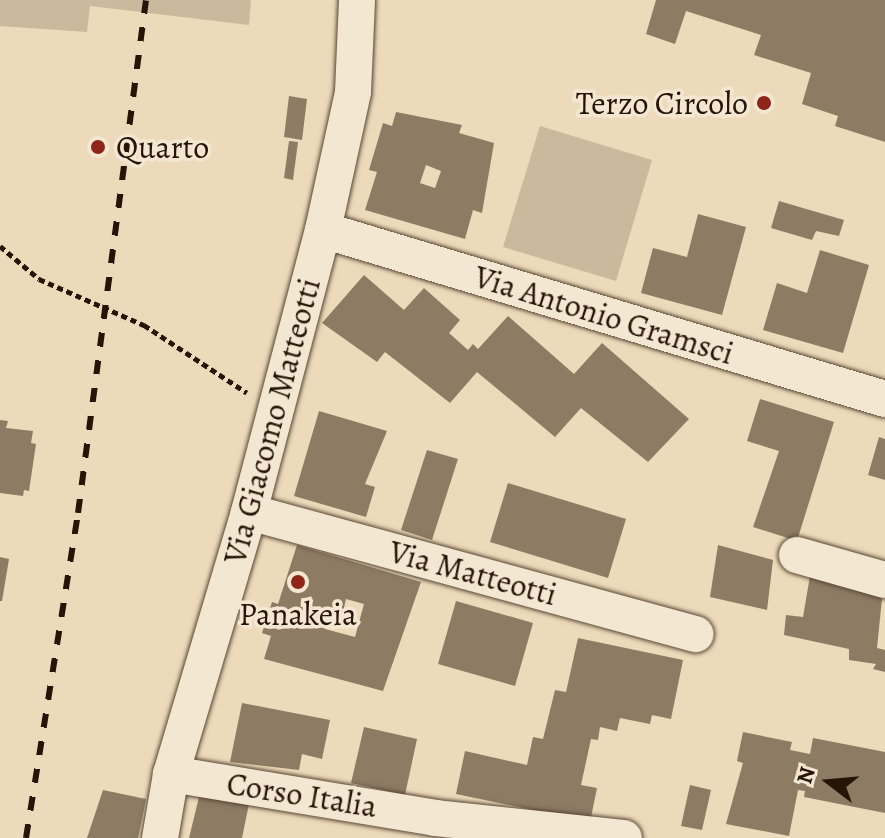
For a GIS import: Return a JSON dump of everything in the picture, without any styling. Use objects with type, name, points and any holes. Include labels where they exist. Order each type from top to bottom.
[{"type":"street","name":"Via Giacomo Matteotti","points":[[160,838],[171,774],[249,512],[323,230],[353,92],[357,0]]},
{"type":"street","name":"Via Antonio Gramsci","points":[[323,230],[885,399]]},
{"type":"street","name":"Via Matteotti","points":[[249,512],[696,634]]},
{"type":"street","points":[[797,555],[885,580]]},
{"type":"street","name":"Corso Italia","points":[[171,774],[436,818],[624,838]]},
{"type":"path","points":[[0,246],[39,279],[144,325],[275,411]]},
{"type":"shaded area","points":[[0,0],[251,0],[249,25],[90,6],[87,32],[0,26]]},
{"type":"shaded area","points":[[540,126],[652,160],[616,281],[503,247]]},
{"type":"building","points":[[656,0],[885,0],[885,142],[835,126],[838,116],[802,104],[811,73],[754,55],[761,35],[686,11],[675,44],[646,34]]},
{"type":"building","points":[[289,96],[307,99],[302,140],[284,137]]},
{"type":"building","points":[[396,112],[462,125],[459,133],[494,143],[482,213],[473,210],[465,239],[365,210],[377,172],[369,170],[383,123],[392,126]],"holes":[[[426,165],[441,171],[435,188],[420,183]]]},
{"type":"building","points":[[289,141],[298,142],[293,180],[284,178]]},
{"type":"building","points":[[779,201],[844,220],[839,236],[816,231],[812,240],[771,228]]},
{"type":"building","points":[[698,214],[746,227],[722,315],[641,293],[653,248],[687,257]]},
{"type":"building","points":[[820,250],[869,265],[843,353],[763,330],[777,283],[807,293]]},
{"type":"building","points":[[364,275],[404,310],[424,288],[460,320],[449,333],[468,350],[473,344],[478,349],[508,316],[574,374],[602,343],[689,419],[648,462],[581,408],[555,437],[477,372],[450,403],[385,352],[377,362],[322,323]]},
{"type":"building","points":[[760,399],[834,422],[797,541],[753,527],[779,451],[747,441]]},
{"type":"building","points":[[319,411],[387,431],[365,484],[375,487],[366,517],[294,496]]},
{"type":"building","points":[[0,420],[8,421],[6,428],[33,431],[31,443],[36,444],[29,491],[24,490],[23,496],[0,493]]},
{"type":"building","points":[[879,437],[885,439],[885,480],[868,475]]},
{"type":"building","points":[[427,450],[458,459],[432,540],[401,530]]},
{"type":"building","points":[[508,483],[626,519],[608,578],[490,542]]},
{"type":"building","points":[[297,545],[421,582],[383,691],[264,659],[271,636],[262,633],[272,602],[278,604]],"holes":[[[346,599],[364,604],[355,637],[325,629],[329,613],[342,616]]]},
{"type":"building","points":[[718,545],[773,560],[767,610],[710,597]]},
{"type":"building","points":[[0,557],[9,559],[2,601],[0,601]]},
{"type":"building","points":[[811,570],[883,589],[877,648],[885,650],[885,672],[873,669],[876,664],[849,660],[849,649],[784,635],[786,615],[803,617]]},
{"type":"building","points":[[456,601],[533,623],[515,686],[438,664]]},
{"type":"building","points":[[578,638],[683,660],[671,719],[652,715],[650,724],[620,718],[617,731],[600,727],[598,740],[591,739],[581,785],[597,788],[590,822],[456,794],[465,751],[527,765],[533,737],[543,739],[555,690],[566,692]]},
{"type":"building","points":[[242,703],[330,720],[322,759],[302,754],[299,770],[230,762]]},
{"type":"building","points":[[364,727],[417,739],[405,795],[351,783]]},
{"type":"building","points":[[743,732],[792,742],[790,750],[810,754],[813,738],[885,752],[885,813],[804,797],[805,791],[798,790],[789,836],[726,824],[743,763],[737,761]]},
{"type":"building","points":[[690,785],[711,790],[702,830],[681,826]]},
{"type":"building","points":[[201,789],[251,794],[242,838],[189,838]]},
{"type":"building","points":[[103,790],[146,799],[138,838],[87,838]]},
{"type":"railway","points":[[26,838],[78,513],[146,0]]},
{"type":"place","name":"Terzo Circolo","points":[[764,103]]},
{"type":"place","name":"Quarto","points":[[98,147]]},
{"type":"place","name":"Panakeia","points":[[298,582]]}]
